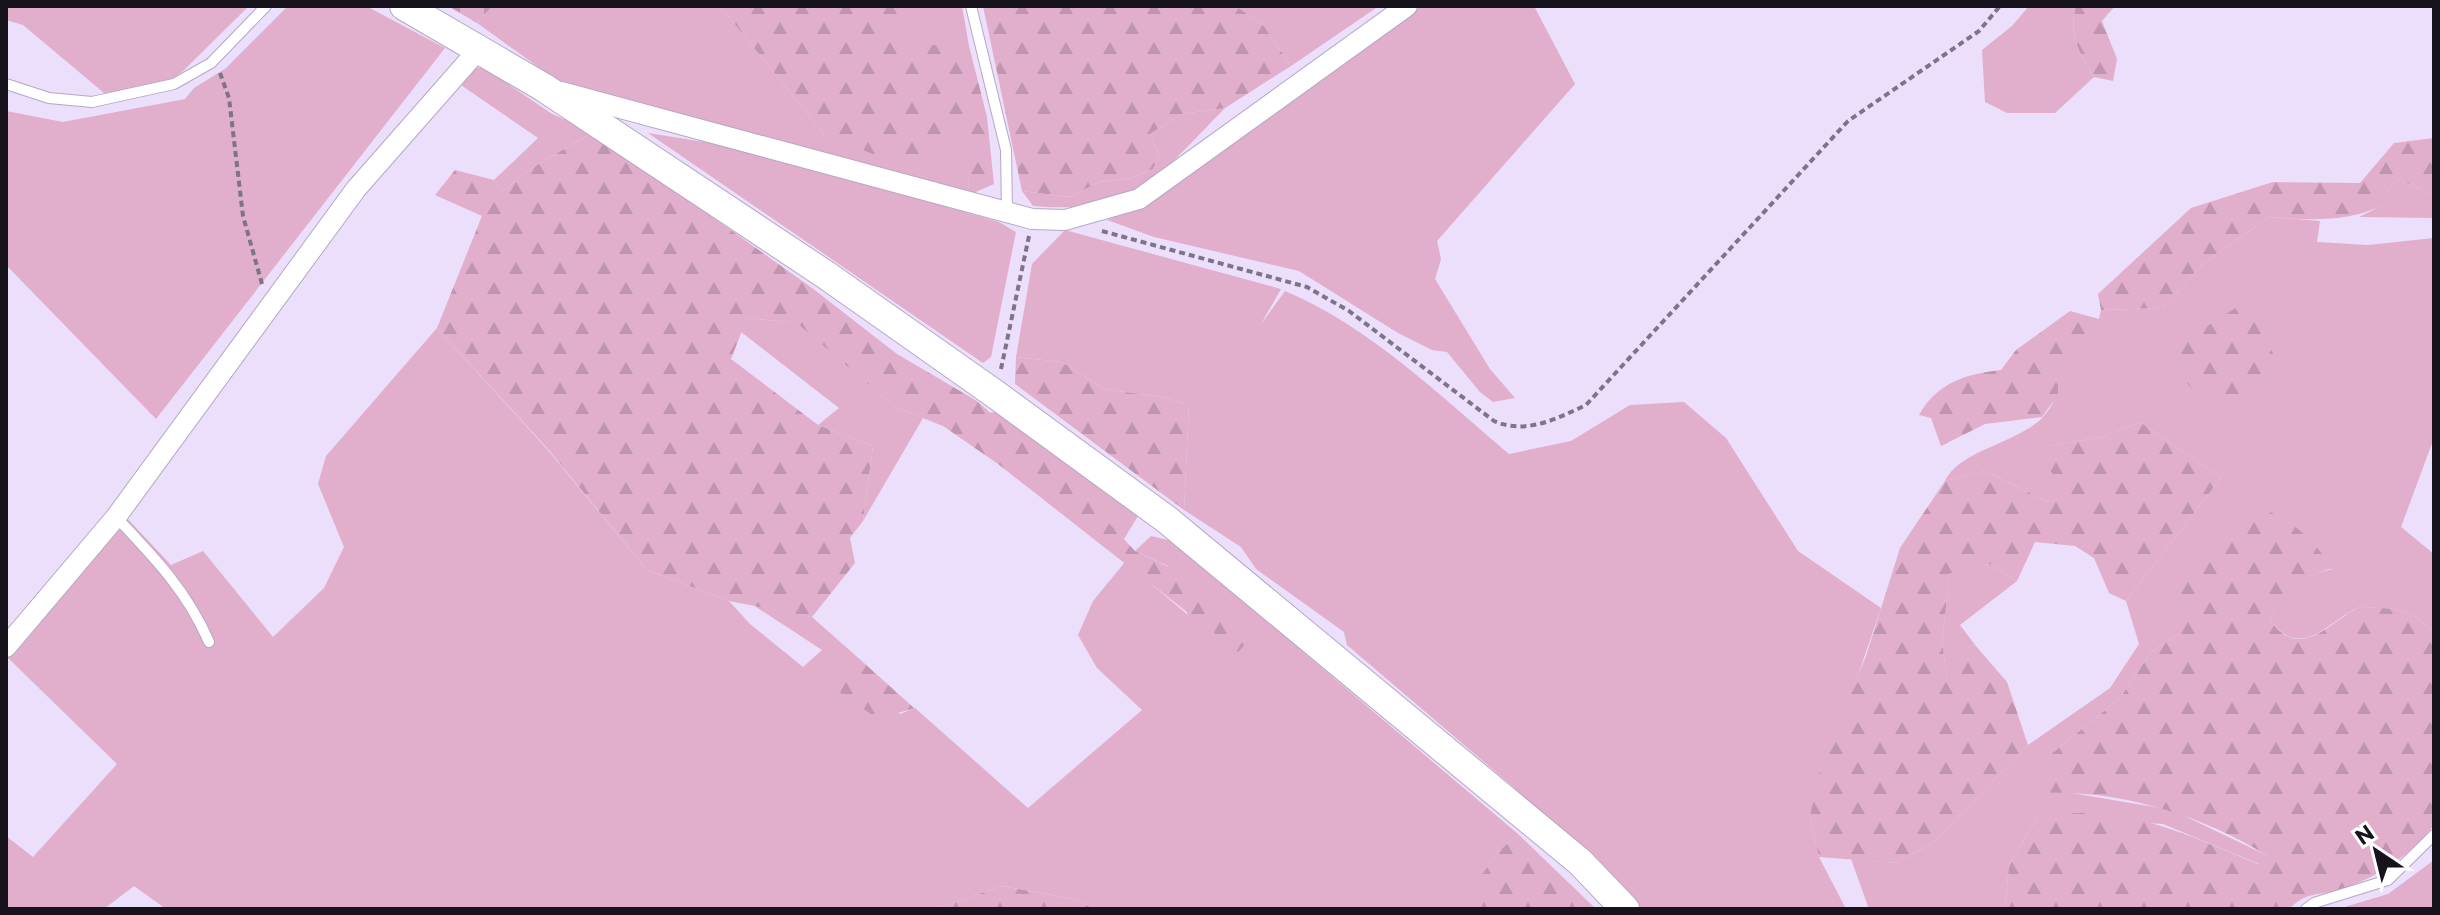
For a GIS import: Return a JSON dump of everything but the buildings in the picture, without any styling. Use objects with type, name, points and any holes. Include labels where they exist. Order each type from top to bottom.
[{"type":"main road","points":[[404,6],[543,87],[826,275],[1166,519],[1580,862],[1625,909]]},
{"type":"street","points":[[543,87],[1032,219],[1065,220],[1139,199],[1407,6]]},
{"type":"street","points":[[6,647],[116,517],[356,189],[472,45]]},
{"type":"lane","points":[[6,84],[49,98],[92,102],[174,84],[211,63],[266,6]]},
{"type":"lane","points":[[971,6],[1006,150],[1007,211]]},
{"type":"lane","points":[[116,517],[173,577],[194,605],[209,642]]},
{"type":"lane","points":[[2306,909],[2314,903],[2388,880],[2434,835]]},
{"type":"path","points":[[1065,220],[1307,287],[1349,311],[1494,421],[1511,428],[1527,427],[1586,405],[1848,121],[1979,31],[2000,6]]},
{"type":"path","points":[[211,63],[221,74],[229,98],[243,216],[262,282],[263,315]]},
{"type":"path","points":[[995,394],[1032,219]]},
{"type":"green space","points":[[6,6],[249,6],[183,71],[159,88],[104,93],[23,25],[6,20]]},
{"type":"green space","points":[[288,6],[366,6],[445,48],[156,419],[6,265],[6,111],[63,122],[185,99],[194,88],[226,68]]},
{"type":"green space","points":[[448,6],[492,6],[477,23]]},
{"type":"green space","points":[[492,6],[720,6],[824,134],[967,132],[969,195],[565,86],[477,23]]},
{"type":"green space","points":[[720,6],[908,6],[901,33],[928,45],[969,46],[987,117],[994,184],[969,195],[966,133],[927,163],[875,155],[824,134]]},
{"type":"green space","points":[[908,6],[962,6],[969,46],[928,46],[900,33]]},
{"type":"green space","points":[[983,6],[1236,6],[1264,26],[1291,66],[1225,108],[1182,114],[1150,134],[1159,155],[1153,169],[1131,178],[1099,182],[1070,197],[1022,191]]},
{"type":"green space","points":[[1236,6],[1379,6],[1291,66],[1264,26]]},
{"type":"green space","points":[[1420,6],[1534,6],[1575,84],[1437,241],[1441,259],[1435,279],[1490,369],[1515,398],[1493,402],[1480,392],[1447,352],[1432,350],[1398,333],[1299,271],[1154,237],[1107,220],[1150,203]]},
{"type":"green space","points":[[2029,6],[2076,6],[2074,35],[2094,77],[2055,113],[2007,113],[1985,102],[1982,50],[2012,26]]},
{"type":"green space","points":[[2076,6],[2115,6],[2102,21],[2117,59],[2113,81],[2094,77],[2080,51],[2073,26]]},
{"type":"green space","points":[[474,67],[486,69],[552,114],[593,132],[527,171],[504,191],[494,180],[538,138],[458,83]]},
{"type":"green space","points":[[1225,108],[1162,171],[1121,197],[1097,204],[1068,207],[1033,206],[1022,191],[1070,197],[1099,182],[1131,178],[1153,169],[1159,155],[1150,134],[1182,114]]},
{"type":"green space","points":[[593,132],[812,288],[897,354],[977,401],[1087,500],[1135,551],[1167,566],[1254,635],[1238,652],[998,464],[943,426],[895,407],[797,323],[747,318],[731,359],[818,425],[873,446],[863,521],[850,538],[855,563],[812,617],[729,601],[647,570],[547,448],[437,328],[482,216],[435,195],[455,170],[494,180],[504,191],[527,171]]},
{"type":"green space","points":[[648,133],[748,149],[999,222],[1016,232],[991,357],[983,363]]},
{"type":"green space","points":[[2434,138],[2434,195],[2397,179],[2387,191],[2384,205],[2369,211],[2327,219],[2269,217],[2203,264],[2162,308],[2101,310],[2098,294],[2191,208],[2273,182],[2360,183],[2394,143]]},
{"type":"green space","points":[[2397,179],[2434,195],[2434,218],[2359,217],[2383,205],[2387,191]]},
{"type":"green space","points":[[2269,217],[2320,221],[2317,242],[2368,245],[2434,238],[2434,438],[2401,527],[2434,554],[2434,632],[2404,611],[2361,607],[2306,638],[2294,638],[2282,633],[2270,620],[2286,590],[2300,580],[2332,569],[2283,519],[2254,507],[2180,633],[2150,653],[2120,698],[2050,755],[2046,793],[2066,792],[2172,810],[2266,855],[2259,864],[2163,824],[2038,817],[2009,864],[2005,909],[1869,909],[1851,859],[1896,863],[1933,843],[2028,745],[2110,688],[2139,644],[2126,601],[2221,478],[2140,422],[2103,437],[2041,447],[2060,489],[2048,502],[1985,471],[1945,481],[1962,462],[2031,427],[2042,418],[2054,400],[2060,367],[2099,319],[2101,310],[2162,308],[2203,264]]},
{"type":"green space","points":[[1065,230],[1281,289],[1261,324],[1285,291],[1316,306],[1374,342],[1509,454],[1571,441],[1630,405],[1684,402],[1726,438],[1798,551],[1881,608],[1810,816],[1819,857],[1846,909],[1642,909],[1511,785],[1347,645],[1344,632],[1256,569],[1241,547],[1184,510],[1189,405],[1161,397],[1104,389],[1062,362],[1016,357],[1032,264]]},
{"type":"green space","points":[[2237,307],[2256,315],[2274,356],[2261,394],[2226,406],[2192,389],[2164,354]]},
{"type":"green space","points":[[2070,311],[2099,319],[2058,372],[2058,395],[2042,417],[1985,424],[1941,446],[1931,418],[1919,415],[1934,395],[1953,382],[2001,370],[2016,350]]},
{"type":"green space","points":[[747,318],[798,323],[895,407],[923,418],[863,521],[873,446],[818,425],[839,408],[741,332]]},
{"type":"green space","points":[[437,328],[547,449],[647,570],[729,601],[750,624],[803,667],[822,650],[753,605],[812,617],[864,663],[822,680],[900,714],[915,708],[1028,808],[1142,710],[1097,668],[1078,635],[1093,601],[1125,562],[1188,615],[1168,566],[1135,551],[1151,536],[1172,541],[1518,834],[1497,853],[1462,905],[1463,909],[1093,909],[1079,900],[1002,886],[936,909],[166,909],[134,886],[104,909],[6,909],[6,836],[33,857],[117,764],[7,657],[125,516],[171,565],[203,551],[273,637],[324,588],[344,547],[318,484],[326,456]]},
{"type":"green space","points":[[1016,357],[1062,362],[1104,389],[1161,397],[1189,405],[1184,510],[1015,384]]},
{"type":"green space","points":[[1001,411],[1138,516],[1124,539],[989,413]]},
{"type":"green space","points":[[2140,422],[2221,478],[2126,601],[2109,593],[2094,558],[2075,546],[2035,542],[2017,581],[1990,564],[1950,573],[1942,641],[1947,679],[1965,683],[1956,658],[1966,647],[1975,645],[2007,682],[2028,745],[1933,843],[1896,863],[1819,857],[1810,816],[1822,762],[1866,656],[1900,548],[1945,481],[1985,471],[2048,502],[2059,489],[2040,447],[2103,437]]},
{"type":"green space","points":[[2254,507],[2289,522],[2333,568],[2302,580],[2280,599],[2270,620],[2282,633],[2294,638],[2306,638],[2318,634],[2361,607],[2404,611],[2434,632],[2434,825],[2402,857],[2377,874],[2335,891],[2306,897],[2289,909],[2005,909],[2009,864],[2038,817],[2068,813],[2125,817],[2204,841],[2258,864],[2266,855],[2188,817],[2103,796],[2045,793],[2038,779],[2050,755],[2120,698],[2150,653],[2180,633],[2170,597],[2210,545]]},
{"type":"green space","points":[[1990,564],[2017,581],[1960,625],[1975,645],[1966,647],[1965,683],[1947,680],[1942,641],[1950,572]]},
{"type":"green space","points":[[864,663],[915,708],[878,719],[821,679]]},
{"type":"green space","points":[[1518,834],[1596,909],[1463,909],[1461,905],[1497,853]]},
{"type":"green space","points":[[2434,860],[2434,909],[2338,909],[2388,894]]},
{"type":"green space","points":[[1002,886],[1079,900],[1093,909],[936,909]]}]
